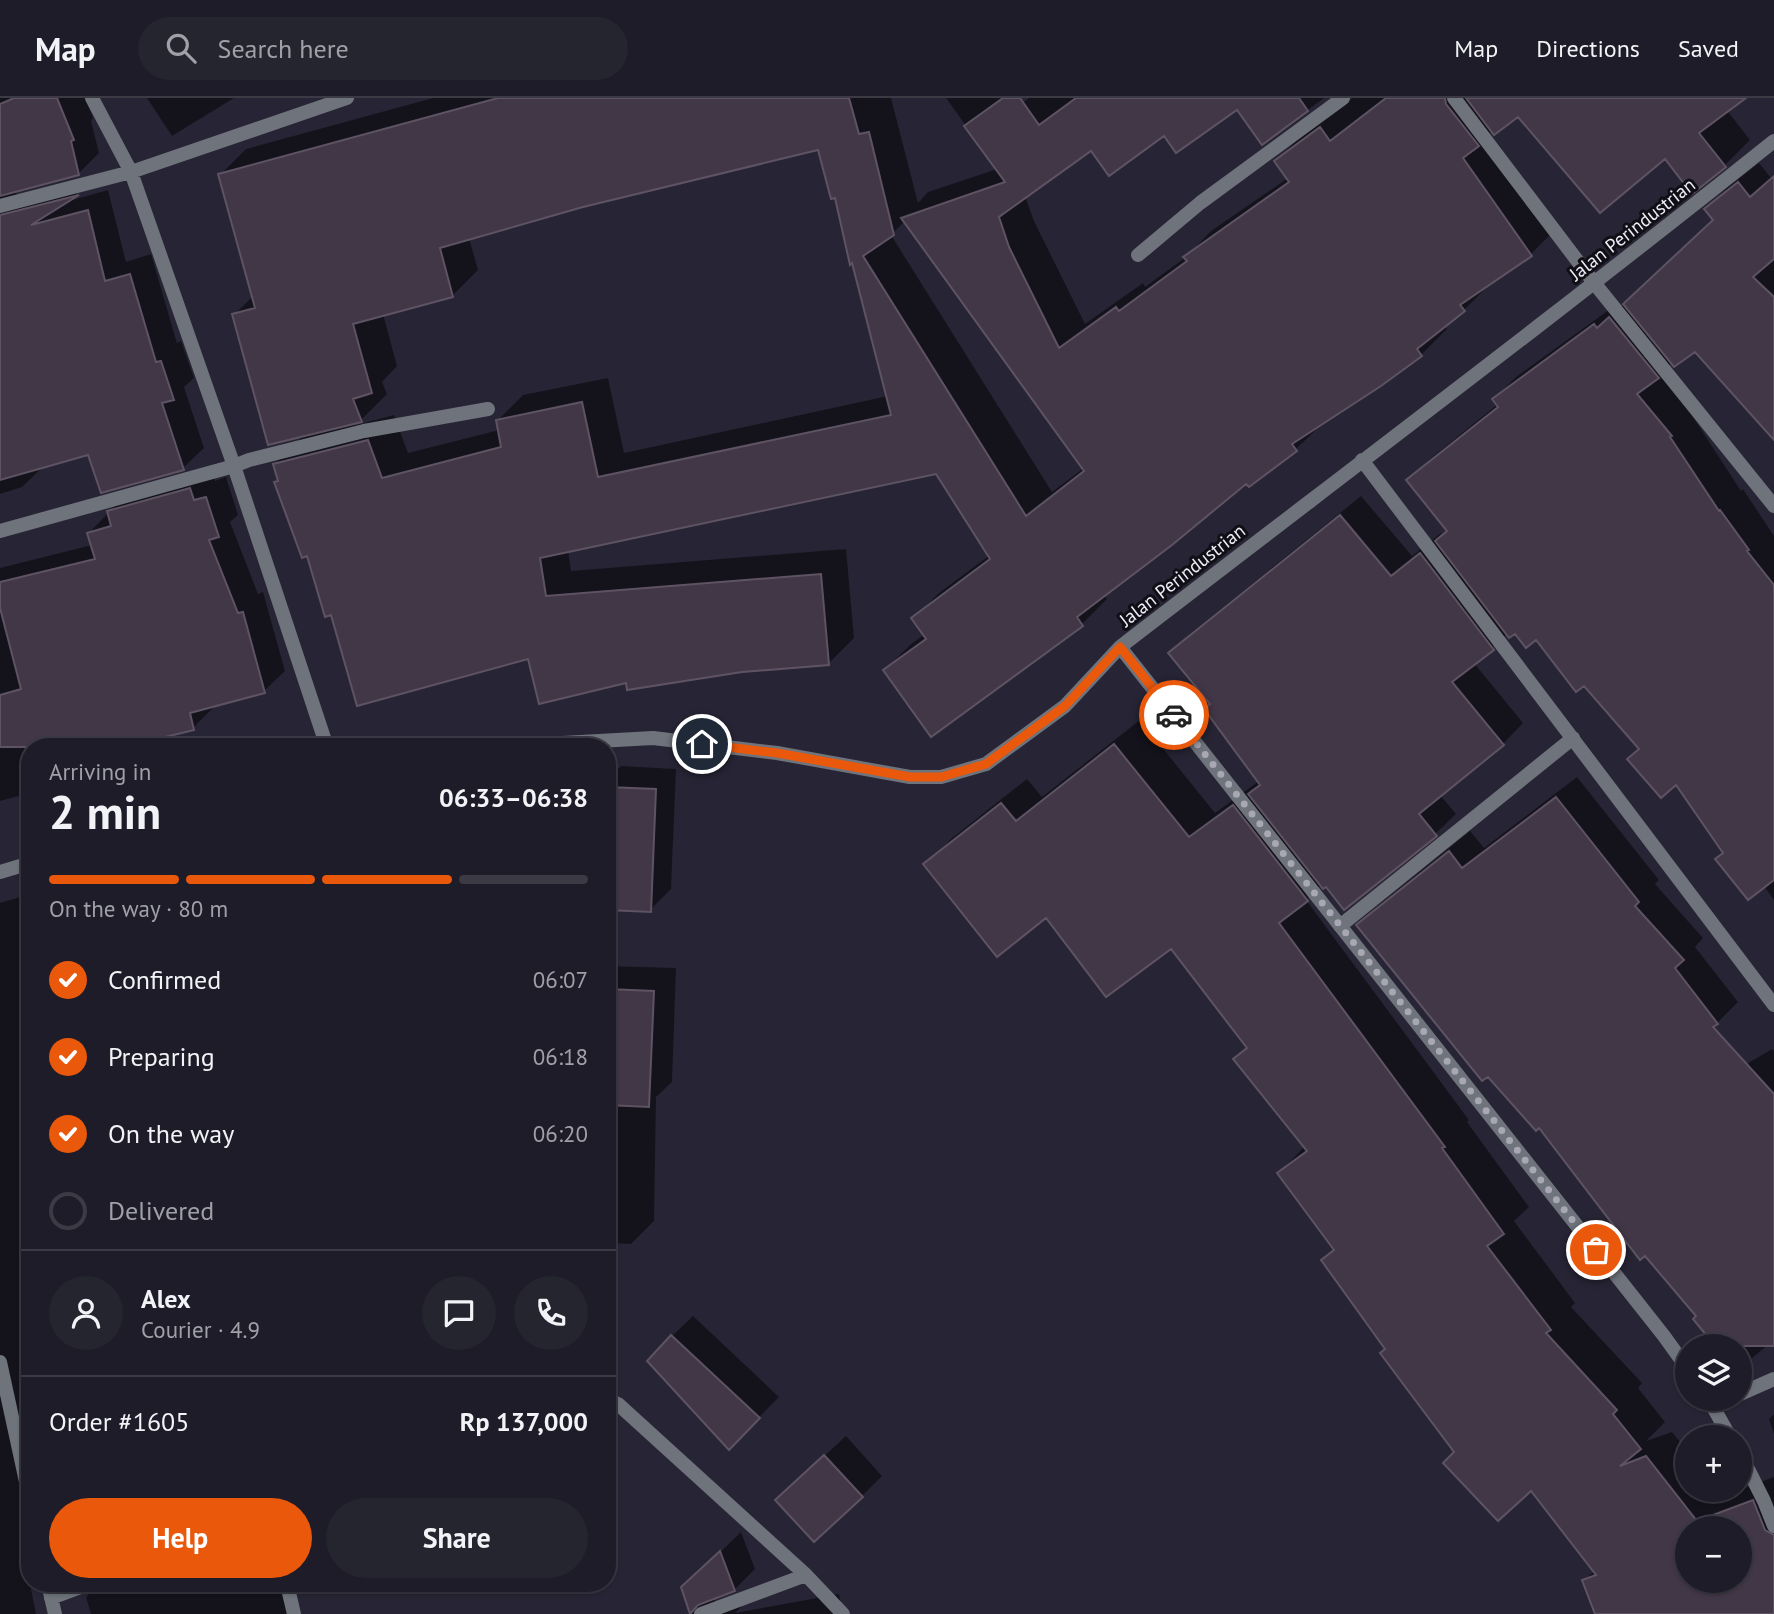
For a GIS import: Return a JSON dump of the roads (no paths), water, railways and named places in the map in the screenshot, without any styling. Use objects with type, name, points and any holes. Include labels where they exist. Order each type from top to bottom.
[{"type":"street","points":[[92,98],[131,172],[234,466],[324,738]]},
{"type":"street","points":[[0,206],[131,172],[347,98]]},
{"type":"street","points":[[1139,255],[1200,203],[1343,98]]},
{"type":"street","points":[[1454,98],[1595,284],[1774,506]]},
{"type":"street","name":"Jalan Perindustrian","points":[[616,740],[653,738],[777,753],[910,777],[941,777],[986,764],[1065,706],[1120,647],[1595,284],[1774,141]]},
{"type":"street","points":[[0,531],[249,460],[364,431],[488,408]]},
{"type":"street","points":[[1362,460],[1774,1005]]},
{"type":"street","points":[[1120,647],[1675,1351]]},
{"type":"street","points":[[1340,926],[1573,738]]},
{"type":"street","points":[[0,872],[21,866]]},
{"type":"street","points":[[0,1362],[21,1459]]},
{"type":"street","points":[[1752,1389],[1774,1379]]},
{"type":"street","points":[[616,1403],[806,1576],[843,1614]]},
{"type":"street","points":[[1752,1477],[1774,1526]]},
{"type":"street","points":[[701,1614],[806,1576]]},
{"type":"street","points":[[50,1592],[55,1614]]},
{"type":"street","points":[[289,1592],[295,1614]]}]
